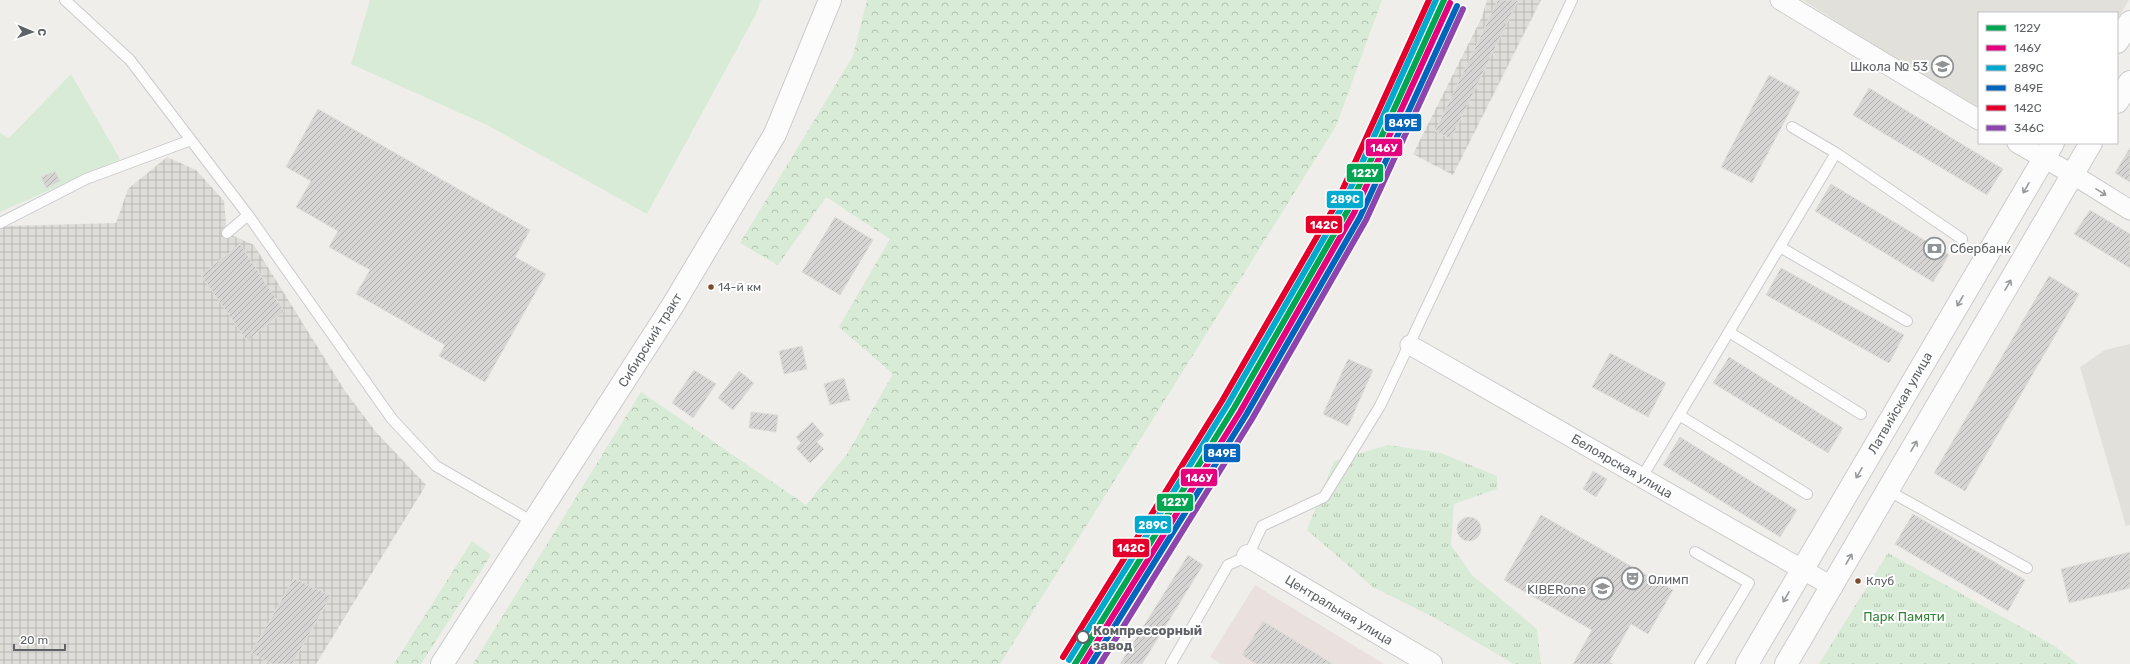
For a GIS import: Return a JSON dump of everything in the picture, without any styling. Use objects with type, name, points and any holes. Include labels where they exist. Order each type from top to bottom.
[{"type":"street","name":"Сибирский тракт","points":[[442,664],[673,305],[775,134],[830,0]]},
{"type":"street","points":[[1780,0],[1978,119]]},
{"type":"street","points":[[2118,40],[2130,22]]},
{"type":"street","points":[[2118,100],[2130,82]]},
{"type":"street","points":[[2021,144],[2048,151],[2072,174],[2130,210]]},
{"type":"street","points":[[1786,664],[1833,587],[2090,144]]},
{"type":"street","name":"Латвийская улица","points":[[1747,664],[2048,151]]},
{"type":"street","name":"Белоярская улица","points":[[1410,345],[1833,587]]},
{"type":"street","name":"Центральная улица","points":[[1248,556],[1431,664]]},
{"type":"lane","points":[[65,0],[130,60],[248,215],[392,419],[436,466],[533,522]]},
{"type":"lane","points":[[1171,664],[1228,565],[1248,556],[1262,526],[1324,497],[1380,406],[1572,0]]},
{"type":"lane","points":[[1792,127],[1836,153],[1962,239]]},
{"type":"lane","points":[[0,223],[86,179],[191,140]]},
{"type":"lane","points":[[1642,477],[1836,153]]},
{"type":"lane","points":[[227,234],[248,215]]},
{"type":"lane","points":[[1780,247],[1907,321]]},
{"type":"lane","points":[[1729,332],[1861,414]]},
{"type":"lane","points":[[1679,415],[1807,494]]},
{"type":"lane","points":[[1889,491],[2027,568]]},
{"type":"lane","points":[[1695,552],[1749,583],[1700,664]]},
{"type":"shaded area","points":[[1487,0],[1541,0],[1453,175],[1413,154],[1482,17]]},
{"type":"shaded area","name":"Школа № 53","points":[[1803,0],[2129,0],[2118,18],[2118,12],[1978,12],[1978,111]]},
{"type":"shaded area","points":[[167,157],[196,170],[224,201],[227,233],[254,245],[345,391],[375,431],[426,485],[316,664],[0,664],[0,229],[7,226],[116,223],[128,189]]},
{"type":"shaded area","points":[[2130,344],[2130,525],[2126,526],[2080,367],[2105,350]]},
{"type":"shaded area","points":[[1255,585],[1384,664],[1221,664],[1210,657]]},
{"type":"green space","points":[[370,0],[761,0],[756,14],[647,214],[487,125],[351,64]]},
{"type":"green space","points":[[867,0],[1382,0],[1336,126],[1000,664],[473,664],[641,392],[806,505],[847,454],[893,374],[839,327],[890,239],[826,197],[778,265],[740,243],[853,56]]},
{"type":"green space","points":[[71,74],[120,159],[0,212],[0,133],[9,138]]},
{"type":"green space","points":[[1388,445],[1441,453],[1497,476],[1497,489],[1454,504],[1451,545],[1472,575],[1537,629],[1541,664],[1514,664],[1435,618],[1373,587],[1307,530],[1334,461]]},
{"type":"green space","points":[[472,541],[491,555],[421,664],[394,664]]},
{"type":"green space","name":"Парк Памяти","points":[[1888,553],[2055,646],[2078,664],[1819,664]]},
{"type":"building","points":[[1498,0],[1518,0],[1451,139],[1435,131]]},
{"type":"building","points":[[1769,75],[1800,92],[1752,183],[1721,167]]},
{"type":"building","points":[[1869,88],[2003,169],[1987,195],[1853,115]]},
{"type":"building","points":[[318,109],[530,230],[515,257],[546,274],[485,382],[439,356],[445,345],[356,294],[370,270],[329,247],[338,231],[296,207],[311,181],[286,167]]},
{"type":"building","points":[[2130,148],[2130,182],[2115,173]]},
{"type":"building","points":[[55,171],[60,181],[46,188],[41,177]]},
{"type":"building","points":[[1831,184],[1949,255],[1933,282],[1815,211]]},
{"type":"building","points":[[2090,210],[2130,234],[2130,268],[2074,234]]},
{"type":"building","points":[[835,217],[873,240],[840,295],[802,272]]},
{"type":"building","points":[[240,244],[284,311],[247,341],[201,275]]},
{"type":"building","points":[[1781,268],[1904,335],[1889,363],[1766,295]]},
{"type":"building","points":[[2049,276],[2079,294],[1965,491],[1934,473]]},
{"type":"building","points":[[802,346],[807,369],[784,374],[779,351]]},
{"type":"building","points":[[1610,353],[1666,383],[1648,417],[1592,387]]},
{"type":"building","points":[[1729,357],[1843,428],[1828,453],[1713,383]]},
{"type":"building","points":[[1348,359],[1373,370],[1348,426],[1323,414]]},
{"type":"building","points":[[694,370],[716,384],[693,418],[672,403]]},
{"type":"building","points":[[739,371],[754,383],[733,410],[718,398]]},
{"type":"building","points":[[844,378],[850,400],[830,405],[824,384]]},
{"type":"building","points":[[751,412],[778,415],[776,432],[749,428]]},
{"type":"building","points":[[812,422],[824,435],[817,442],[824,449],[810,463],[796,448],[801,443],[796,437]]},
{"type":"building","points":[[1680,437],[1797,510],[1780,537],[1663,465]]},
{"type":"building","points":[[1593,471],[1607,479],[1596,497],[1583,489]]},
{"type":"building","points":[[1913,514],[2025,580],[2008,611],[1895,544]]},
{"type":"building","points":[[1541,515],[1673,590],[1648,634],[1631,624],[1609,662],[1613,664],[1573,664],[1592,630],[1504,580]]},
{"type":"building","points":[[1469,517],[1478,520],[1481,529],[1478,538],[1469,541],[1460,538],[1457,529],[1460,520]]},
{"type":"building","points":[[2130,552],[2130,588],[2069,603],[2061,569]]},
{"type":"building","points":[[1188,555],[1203,565],[1142,664],[1120,664]]},
{"type":"building","points":[[294,578],[331,596],[292,664],[272,664],[251,653]]},
{"type":"building","points":[[1263,621],[1333,664],[1256,664],[1242,655]]},
{"type":"transit line","name":"142С","points":[[1063,657],[1222,401],[1336,204],[1429,0]]},
{"type":"transit line","name":"289С","points":[[1069,660],[1228,404],[1342,207],[1436,0]]},
{"type":"transit line","name":"122У","points":[[1075,664],[1234,408],[1348,210],[1444,0]]},
{"type":"transit line","name":"146У","points":[[1083,664],[1240,412],[1354,213],[1450,3]]},
{"type":"transit line","name":"849Е","points":[[1091,664],[1246,415],[1360,217],[1457,6]]},
{"type":"transit line","name":"346С","points":[[1100,664],[1252,419],[1366,220],[1463,9]]},
{"type":"place","name":"Школа № 53","points":[[1943,66]]},
{"type":"place","name":"Сбербанк","points":[[1934,248]]},
{"type":"place","name":"14-й км","points":[[711,287]]},
{"type":"place","name":"Олимп","points":[[1633,579]]},
{"type":"place","name":"Клуб","points":[[1858,581]]},
{"type":"place","name":"KIBERone","points":[[1602,589]]},
{"type":"place","name":"Компрессорный завод","points":[[1083,637]]}]
